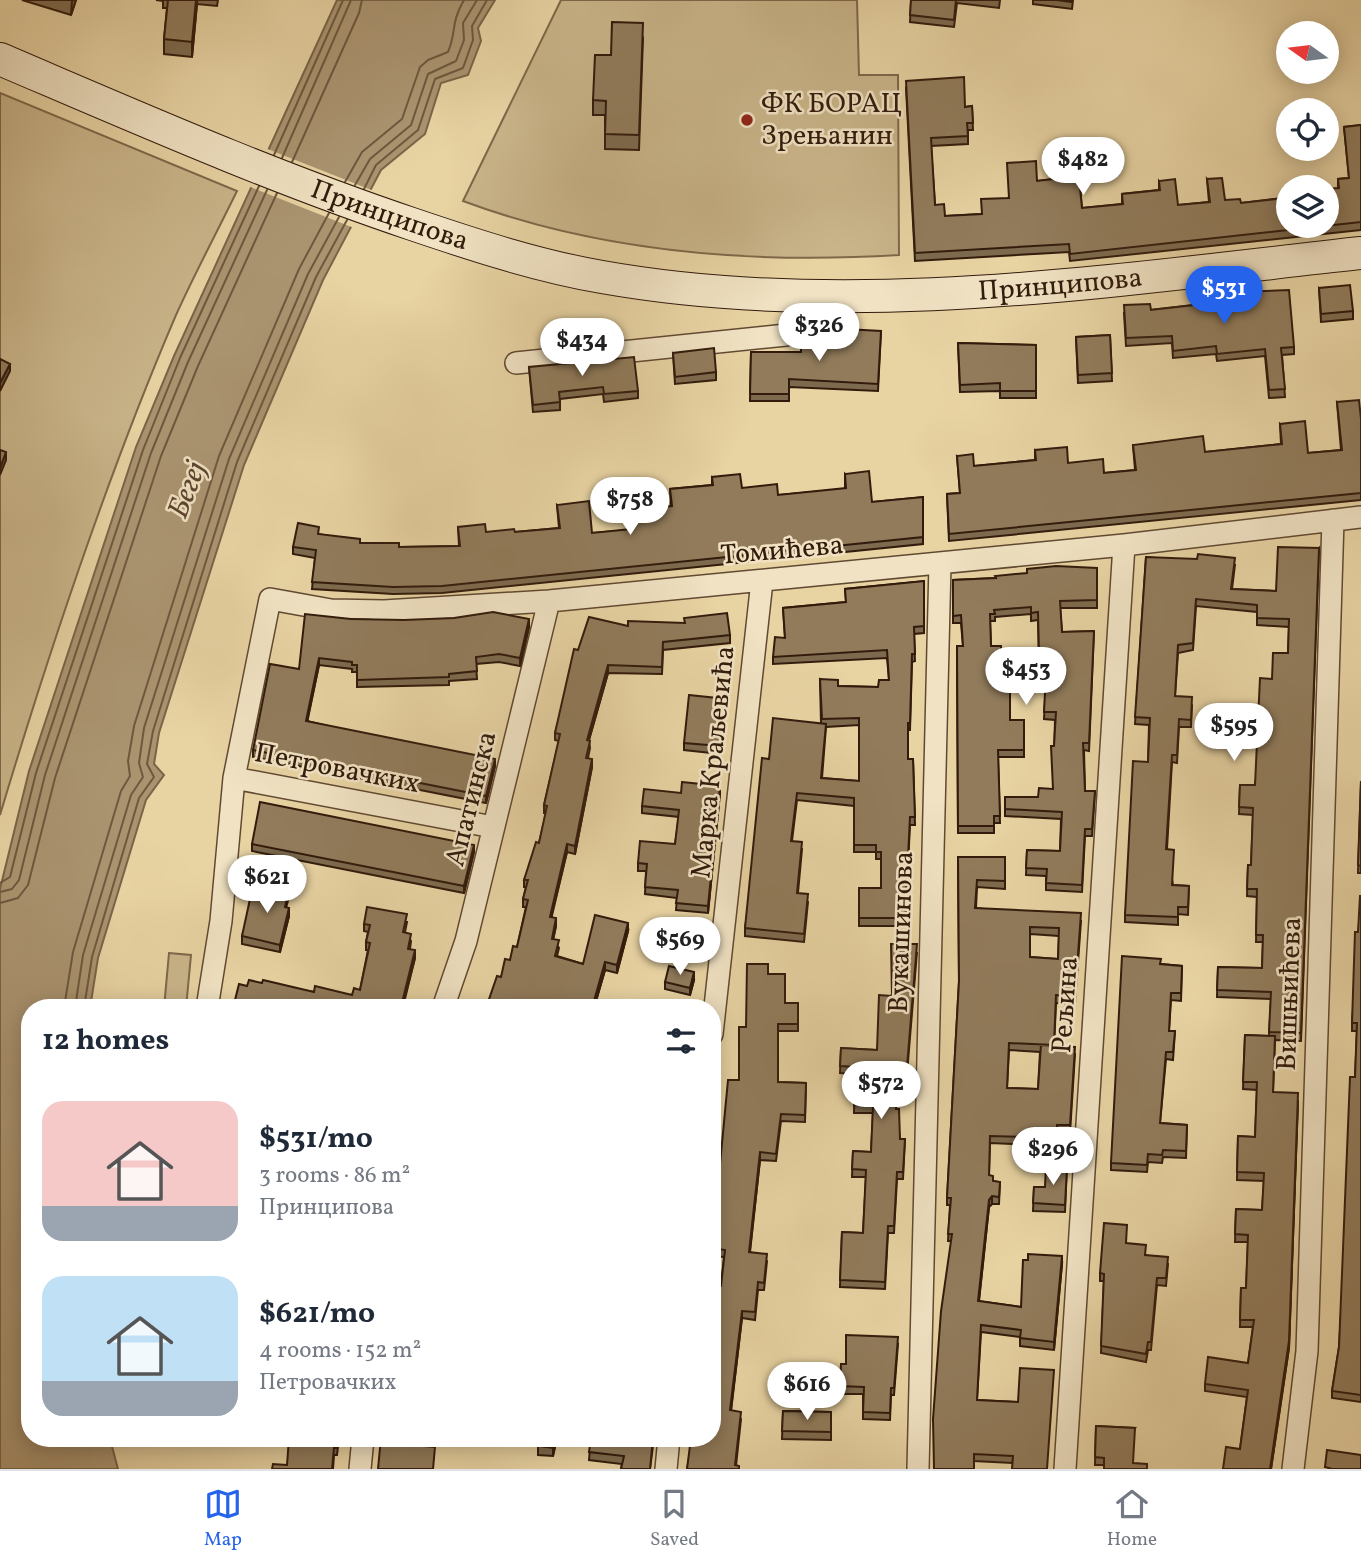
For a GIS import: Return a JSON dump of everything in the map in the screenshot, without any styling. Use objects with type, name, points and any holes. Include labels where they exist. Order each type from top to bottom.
[{"type":"street","name":"Принципова","points":[[0,59],[341,200],[489,250],[601,277],[684,288],[798,295],[1044,287],[1361,253]]},
{"type":"street","points":[[516,363],[786,335],[797,326],[798,295]]},
{"type":"street","name":"Томићева","points":[[234,778],[270,599],[331,610],[384,611],[549,601],[1125,545],[1361,517]]},
{"type":"street","name":"Вишњићева","points":[[1293,1469],[1307,1351],[1333,520]]},
{"type":"street","name":"Рељина","points":[[1065,1469],[1125,545]]},
{"type":"street","name":"Вукашинова","points":[[918,1469],[940,564]]},
{"type":"street","name":"Марка Краљевића","points":[[716,999],[762,581]]},
{"type":"street","name":"Апатинска","points":[[446,999],[466,941],[549,601]]},
{"type":"street","name":"Петровачких","points":[[208,999],[221,921],[234,778],[494,827]]},
{"type":"street","points":[[360,1469],[362,1447]]},
{"type":"street","points":[[666,1469],[668,1447]]},
{"type":"shaded area","points":[[561,0],[857,0],[859,75],[898,75],[899,255],[788,258],[678,251],[569,233],[463,201]]},
{"type":"shaded area","points":[[0,93],[237,191],[176,315],[126,438],[59,626],[0,815]]},
{"type":"shaded area","points":[[169,953],[191,955],[187,999],[165,999]]},
{"type":"water","name":"Бегеј","points":[[337,0],[495,0],[478,28],[481,41],[468,75],[441,83],[425,134],[381,170],[323,280],[244,465],[159,733],[154,764],[164,775],[146,800],[98,958],[91,999],[21,999],[21,1447],[112,1447],[118,1469],[0,1469],[0,889],[29,771],[136,447],[174,356]]},
{"type":"pier","points":[[265,148],[374,191],[354,228],[248,186]]},
{"type":"building","points":[[168,0],[196,0],[192,42],[164,39]]},
{"type":"building","points":[[911,0],[956,0],[954,20],[910,15]]},
{"type":"building","points":[[612,22],[643,23],[639,135],[605,134],[606,101],[593,100],[595,55],[611,55]]},
{"type":"building","points":[[964,77],[965,107],[972,106],[973,123],[967,123],[968,136],[931,138],[935,205],[944,204],[945,216],[982,214],[981,199],[1009,198],[1007,163],[1036,161],[1037,181],[1071,177],[1067,144],[1093,141],[1095,171],[1089,172],[1089,177],[1079,178],[1082,208],[1123,204],[1122,194],[1160,190],[1159,181],[1175,179],[1178,205],[1210,202],[1207,179],[1222,178],[1225,200],[1240,199],[1241,203],[1276,199],[1276,231],[1070,254],[1069,244],[915,253],[906,81]]},
{"type":"building","points":[[1361,125],[1361,222],[1339,225],[1339,179],[1349,178],[1344,127]]},
{"type":"building","points":[[1350,285],[1353,311],[1321,314],[1319,288]]},
{"type":"building","points":[[1289,290],[1294,347],[1281,348],[1285,389],[1269,390],[1265,349],[1217,354],[1216,346],[1173,351],[1172,336],[1126,338],[1124,305],[1150,304],[1151,310],[1212,303],[1211,293]]},
{"type":"building","points":[[845,329],[881,331],[878,384],[789,379],[789,394],[750,394],[751,352],[801,352],[801,339],[844,341]]},
{"type":"building","points":[[1110,335],[1112,373],[1078,375],[1076,337]]},
{"type":"building","points":[[958,343],[1036,345],[1036,391],[1000,391],[1000,383],[960,385]]},
{"type":"building","points":[[714,348],[716,372],[675,377],[673,353]]},
{"type":"building","points":[[634,357],[638,391],[604,394],[603,387],[559,392],[560,402],[533,405],[529,367]]},
{"type":"building","points":[[0,359],[10,364],[0,383]]},
{"type":"building","points":[[1359,400],[1361,493],[949,534],[947,494],[960,493],[957,456],[973,454],[974,466],[1036,460],[1035,450],[1067,447],[1068,463],[1103,459],[1104,473],[1136,470],[1133,445],[1203,436],[1205,452],[1282,444],[1280,424],[1305,421],[1308,453],[1342,450],[1337,402]]},
{"type":"building","points":[[0,450],[6,452],[0,468]]},
{"type":"building","points":[[869,471],[872,502],[923,497],[923,537],[442,586],[393,587],[312,582],[316,550],[293,547],[298,523],[319,527],[318,534],[360,539],[360,543],[399,543],[399,547],[460,546],[458,527],[485,524],[486,532],[560,528],[557,505],[589,501],[592,533],[631,529],[629,510],[672,506],[670,489],[713,485],[712,477],[740,474],[742,488],[777,484],[778,495],[846,488],[845,474]]},
{"type":"building","points":[[1278,547],[1319,548],[1301,1033],[1269,1032],[1271,992],[1217,990],[1218,967],[1262,968],[1263,935],[1256,935],[1257,889],[1247,889],[1248,865],[1251,865],[1253,808],[1239,807],[1240,785],[1255,785],[1260,678],[1272,679],[1273,653],[1288,653],[1289,619],[1257,618],[1257,605],[1196,599],[1193,643],[1178,645],[1175,696],[1192,697],[1191,720],[1179,719],[1177,755],[1172,755],[1166,849],[1174,850],[1172,885],[1189,886],[1188,907],[1178,907],[1178,917],[1125,915],[1133,761],[1148,762],[1150,718],[1135,717],[1146,557],[1197,559],[1198,554],[1235,558],[1231,589],[1276,591]]},
{"type":"building","points":[[1056,566],[1097,568],[1097,600],[1060,601],[1062,632],[1094,631],[1089,743],[1083,743],[1085,791],[1095,791],[1092,829],[1085,829],[1082,885],[1046,883],[1047,869],[1026,868],[1027,850],[1060,851],[1062,812],[1005,809],[1005,797],[1038,797],[1039,788],[1053,789],[1051,746],[1054,746],[1056,712],[1044,712],[1047,654],[1039,654],[1038,612],[1031,613],[1031,607],[994,610],[995,614],[990,614],[991,646],[1001,646],[1001,688],[1010,688],[1010,720],[1024,720],[1024,750],[998,750],[1000,816],[994,816],[994,826],[958,826],[957,646],[963,646],[961,615],[953,616],[953,580],[996,578],[995,576],[1027,573],[1027,569]]},
{"type":"building","points":[[924,581],[924,626],[914,627],[915,654],[912,654],[908,723],[908,759],[913,759],[915,817],[910,817],[905,918],[859,918],[859,888],[881,888],[881,852],[876,852],[876,845],[854,845],[854,798],[797,793],[791,841],[802,842],[797,893],[808,894],[804,934],[745,928],[762,758],[769,759],[773,718],[826,724],[821,778],[859,781],[859,718],[822,719],[820,679],[838,680],[838,686],[878,687],[879,680],[889,680],[887,650],[773,657],[775,637],[785,638],[783,608],[846,602],[845,589]]},
{"type":"building","points":[[493,612],[529,619],[520,658],[499,654],[476,657],[477,671],[449,674],[449,677],[357,680],[357,665],[352,665],[352,662],[319,658],[306,721],[495,759],[486,796],[253,750],[270,664],[299,669],[305,614],[351,619],[404,620],[454,618]]},
{"type":"building","points":[[727,613],[730,635],[663,642],[662,667],[608,665],[587,740],[590,741],[586,758],[592,759],[575,846],[567,844],[550,917],[556,918],[552,939],[559,940],[555,956],[583,964],[595,915],[628,923],[617,965],[605,962],[595,999],[489,999],[497,976],[501,977],[505,959],[510,960],[513,946],[517,947],[528,900],[523,899],[528,880],[524,880],[536,842],[539,843],[547,806],[544,805],[560,734],[555,733],[574,649],[578,650],[589,617],[628,626],[628,621],[685,623],[684,618]]},
{"type":"building","points":[[689,695],[717,698],[716,706],[725,707],[720,746],[684,743]]},
{"type":"building","points":[[1361,781],[1361,866],[1358,865]]},
{"type":"building","points":[[682,782],[720,786],[708,906],[676,903],[678,890],[645,887],[647,864],[638,863],[640,841],[675,844],[679,810],[642,806],[644,789],[681,793]]},
{"type":"building","points":[[260,802],[474,845],[464,886],[252,844]]},
{"type":"building","points":[[958,857],[1005,857],[1005,881],[977,880],[975,908],[1081,913],[1075,996],[1056,995],[1054,1045],[1009,1043],[1007,1088],[1038,1089],[1041,1045],[1075,1047],[1070,1125],[1057,1125],[1057,1138],[990,1136],[989,1175],[993,1176],[993,1181],[1000,1182],[999,1197],[992,1196],[989,1200],[978,1301],[1021,1307],[1023,1260],[1028,1260],[1028,1254],[1062,1256],[1054,1342],[1020,1338],[1021,1330],[981,1325],[977,1400],[1018,1402],[1020,1368],[1054,1370],[1047,1469],[1012,1469],[1013,1456],[974,1454],[974,1469],[934,1469],[933,1419],[941,1311],[952,1234],[948,1234],[951,1198],[947,1198],[959,981]],"holes":[[[1030,927],[1059,928],[1058,959],[1030,957]]]},
{"type":"building","points":[[258,883],[289,890],[285,907],[289,908],[280,945],[242,936],[250,899],[254,900]]},
{"type":"building","points":[[1360,896],[1361,1395],[1332,1391],[1339,1347],[1350,1077],[1355,1077],[1357,1023],[1352,1023],[1355,932],[1358,932]]},
{"type":"building","points":[[367,907],[407,914],[403,932],[411,934],[408,949],[415,950],[403,999],[235,999],[239,984],[247,986],[249,980],[262,983],[263,980],[314,992],[315,986],[352,995],[354,988],[360,990],[370,943],[366,942],[370,925],[364,924]]},
{"type":"building","points":[[891,944],[917,944],[906,1079],[897,1078],[896,1109],[899,1109],[900,1139],[905,1139],[903,1172],[897,1172],[894,1226],[888,1226],[885,1282],[840,1280],[842,1232],[863,1233],[866,1170],[852,1169],[853,1151],[871,1152],[873,1106],[854,1105],[855,1067],[840,1066],[841,1048],[877,1050],[879,995],[892,996]]},
{"type":"building","points":[[1122,956],[1161,959],[1160,964],[1182,966],[1181,993],[1171,993],[1169,1031],[1175,1031],[1173,1052],[1166,1052],[1160,1123],[1187,1125],[1186,1151],[1163,1150],[1162,1155],[1148,1154],[1147,1165],[1111,1163]]},
{"type":"building","points":[[747,964],[768,964],[768,974],[785,974],[785,1003],[798,1003],[798,1024],[778,1024],[778,1082],[806,1083],[805,1115],[781,1114],[776,1154],[760,1152],[749,1252],[767,1254],[764,1283],[758,1282],[755,1312],[742,1311],[730,1410],[741,1412],[735,1465],[739,1466],[739,1469],[687,1469],[690,1447],[721,1447],[721,1286],[725,1250],[721,1249],[721,1154],[728,1080],[739,1080],[739,1027],[746,1027]]},
{"type":"building","points":[[669,966],[694,972],[690,988],[665,982]]},
{"type":"building","points":[[1245,1035],[1275,1036],[1273,1092],[1298,1093],[1289,1341],[1270,1469],[1223,1469],[1226,1447],[1240,1449],[1248,1390],[1205,1384],[1208,1357],[1248,1363],[1254,1320],[1240,1320],[1241,1288],[1246,1288],[1248,1235],[1235,1234],[1236,1209],[1262,1210],[1264,1173],[1237,1172],[1238,1136],[1255,1137],[1257,1082],[1243,1082]]},
{"type":"building","points":[[1046,1165],[1067,1166],[1065,1205],[1033,1203],[1034,1187],[1045,1187]]},
{"type":"building","points":[[1104,1223],[1127,1225],[1126,1243],[1146,1245],[1145,1255],[1168,1257],[1166,1278],[1157,1278],[1151,1342],[1148,1342],[1146,1354],[1101,1346],[1104,1274],[1100,1273]]},
{"type":"building","points":[[846,1335],[898,1337],[890,1413],[863,1412],[864,1387],[840,1386],[841,1364],[846,1364]]},
{"type":"building","points":[[783,1411],[831,1412],[831,1432],[782,1431]]},
{"type":"building","points":[[1096,1426],[1135,1428],[1133,1463],[1147,1464],[1147,1469],[1104,1469],[1104,1458],[1095,1457]]},
{"type":"building","points":[[288,1447],[337,1447],[334,1448],[332,1469],[272,1469],[273,1464],[287,1465]]},
{"type":"building","points":[[380,1447],[435,1447],[433,1469],[378,1469]]},
{"type":"building","points":[[590,1447],[652,1447],[650,1469],[621,1469],[624,1456],[589,1452]]},
{"type":"building","points":[[1327,1450],[1361,1455],[1361,1469],[1325,1467]]},
{"type":"place","name":"ФК БОРАЦ Зрењанин","points":[[747,120]]}]
